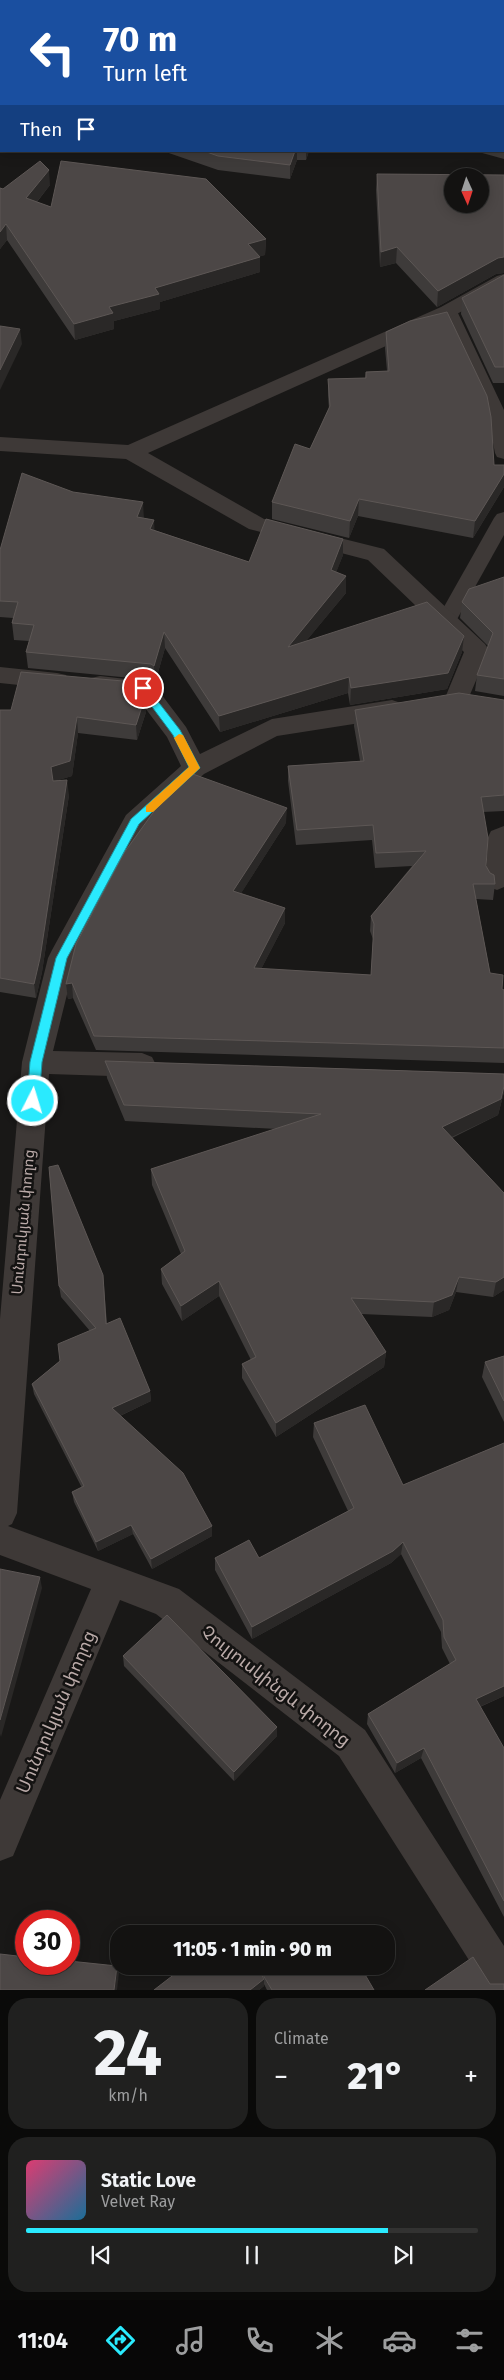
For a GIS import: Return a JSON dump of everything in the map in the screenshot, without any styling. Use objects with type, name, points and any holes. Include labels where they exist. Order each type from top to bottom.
[{"type":"street","points":[[131,452],[448,311],[504,280]]},
{"type":"street","points":[[0,444],[131,452],[257,524],[376,554],[446,621]]},
{"type":"street","name":"Սունդուկյան փողոց","points":[[0,1513],[36,1062],[62,958],[135,822],[195,768],[272,728],[447,701],[477,650],[446,621]]},
{"type":"street","points":[[0,676],[143,688],[177,733],[195,768]]},
{"type":"street","points":[[36,1062],[166,1066]]},
{"type":"street","name":"Չուլյուսկինցև փողոց","points":[[0,1539],[167,1601],[352,1743],[504,1980]]},
{"type":"street","name":"Սունդուկյան փողոց","points":[[0,1843],[112,1580]]},
{"type":"lane","points":[[448,311],[496,412],[504,453]]},
{"type":"lane","points":[[446,621],[504,518]]},
{"type":"lane","points":[[497,881],[499,837],[504,834]]},
{"type":"building","points":[[207,152],[295,152],[290,165],[218,156]]},
{"type":"building","points":[[40,161],[49,170],[26,198],[51,207],[61,161],[206,179],[266,239],[248,244],[260,257],[155,288],[159,294],[109,307],[113,313],[74,324],[6,224],[0,232],[0,188],[3,189]]},
{"type":"building","points":[[377,174],[444,175],[444,213],[489,213],[489,175],[504,175],[504,257],[498,258],[438,291],[397,247],[381,252]]},
{"type":"building","points":[[504,275],[504,367],[495,367],[462,298]]},
{"type":"building","points":[[447,312],[487,396],[491,417],[494,465],[504,465],[504,474],[475,521],[359,499],[350,521],[272,502],[295,444],[310,449],[330,406],[328,379],[366,378],[366,372],[389,371],[386,332],[410,321]]},
{"type":"building","points":[[0,326],[20,329],[0,370]]},
{"type":"building","points":[[22,473],[73,492],[143,502],[137,517],[154,520],[150,529],[249,562],[266,519],[343,539],[331,570],[346,576],[288,647],[427,602],[464,636],[448,673],[351,688],[349,677],[219,716],[164,632],[154,666],[151,664],[26,652],[34,625],[12,623],[18,602],[0,601],[0,550]]},
{"type":"building","points":[[504,577],[504,679],[477,675],[493,633],[462,602],[469,589]]},
{"type":"building","points":[[21,672],[134,682],[145,697],[136,725],[77,717],[70,761],[51,767],[53,781],[67,780],[40,958],[34,984],[0,978],[0,710],[11,710]]},
{"type":"building","points":[[459,693],[504,700],[504,795],[481,797],[488,838],[486,866],[490,873],[494,875],[495,884],[473,884],[490,973],[503,975],[504,1048],[94,1036],[72,983],[66,984],[76,944],[124,853],[165,796],[190,773],[287,808],[233,891],[285,908],[254,968],[371,975],[374,924],[371,916],[426,851],[376,853],[373,825],[297,830],[288,766],[364,761],[355,710]]},
{"type":"building","points":[[105,1061],[504,1074],[501,1099],[442,1127],[504,1193],[504,1277],[496,1282],[459,1277],[452,1295],[434,1302],[351,1298],[386,1352],[276,1423],[242,1364],[256,1357],[219,1281],[181,1306],[161,1269],[185,1251],[151,1169],[321,1114],[124,1105]]},
{"type":"building","points":[[58,1165],[103,1275],[106,1324],[120,1318],[150,1391],[112,1408],[183,1473],[212,1526],[151,1559],[131,1525],[96,1542],[72,1492],[84,1486],[32,1384],[60,1361],[58,1344],[96,1328],[59,1286],[49,1167]]},
{"type":"building","points":[[504,1356],[504,1401],[485,1362]]},
{"type":"building","points":[[365,1405],[403,1485],[504,1443],[504,1686],[476,1699],[504,1748],[504,1901],[424,1748],[397,1763],[368,1714],[456,1660],[444,1637],[443,1620],[403,1542],[393,1551],[252,1627],[215,1558],[249,1540],[259,1558],[354,1508],[314,1423]]},
{"type":"building","points":[[0,1569],[40,1577],[0,1720]]},
{"type":"building","points":[[167,1615],[277,1727],[234,1772],[123,1656]]},
{"type":"building","points":[[0,1954],[15,1956],[15,1975],[80,1975],[80,1962],[110,1965],[110,1975],[116,1975],[114,1990],[0,1990]]},
{"type":"building","points":[[473,1957],[490,1984],[504,1984],[504,1990],[425,1990]]},
{"type":"building","points":[[173,1975],[262,1975],[264,1979],[250,1990],[154,1990]]},
{"type":"building","points":[[263,1975],[365,1975],[374,1990],[272,1990]]},
{"type":"slow traffic","points":[[149,809],[195,768],[179,738]]},
{"type":"route","points":[[33,1101],[36,1062],[62,958],[135,822],[195,768],[177,733],[143,688]]}]
